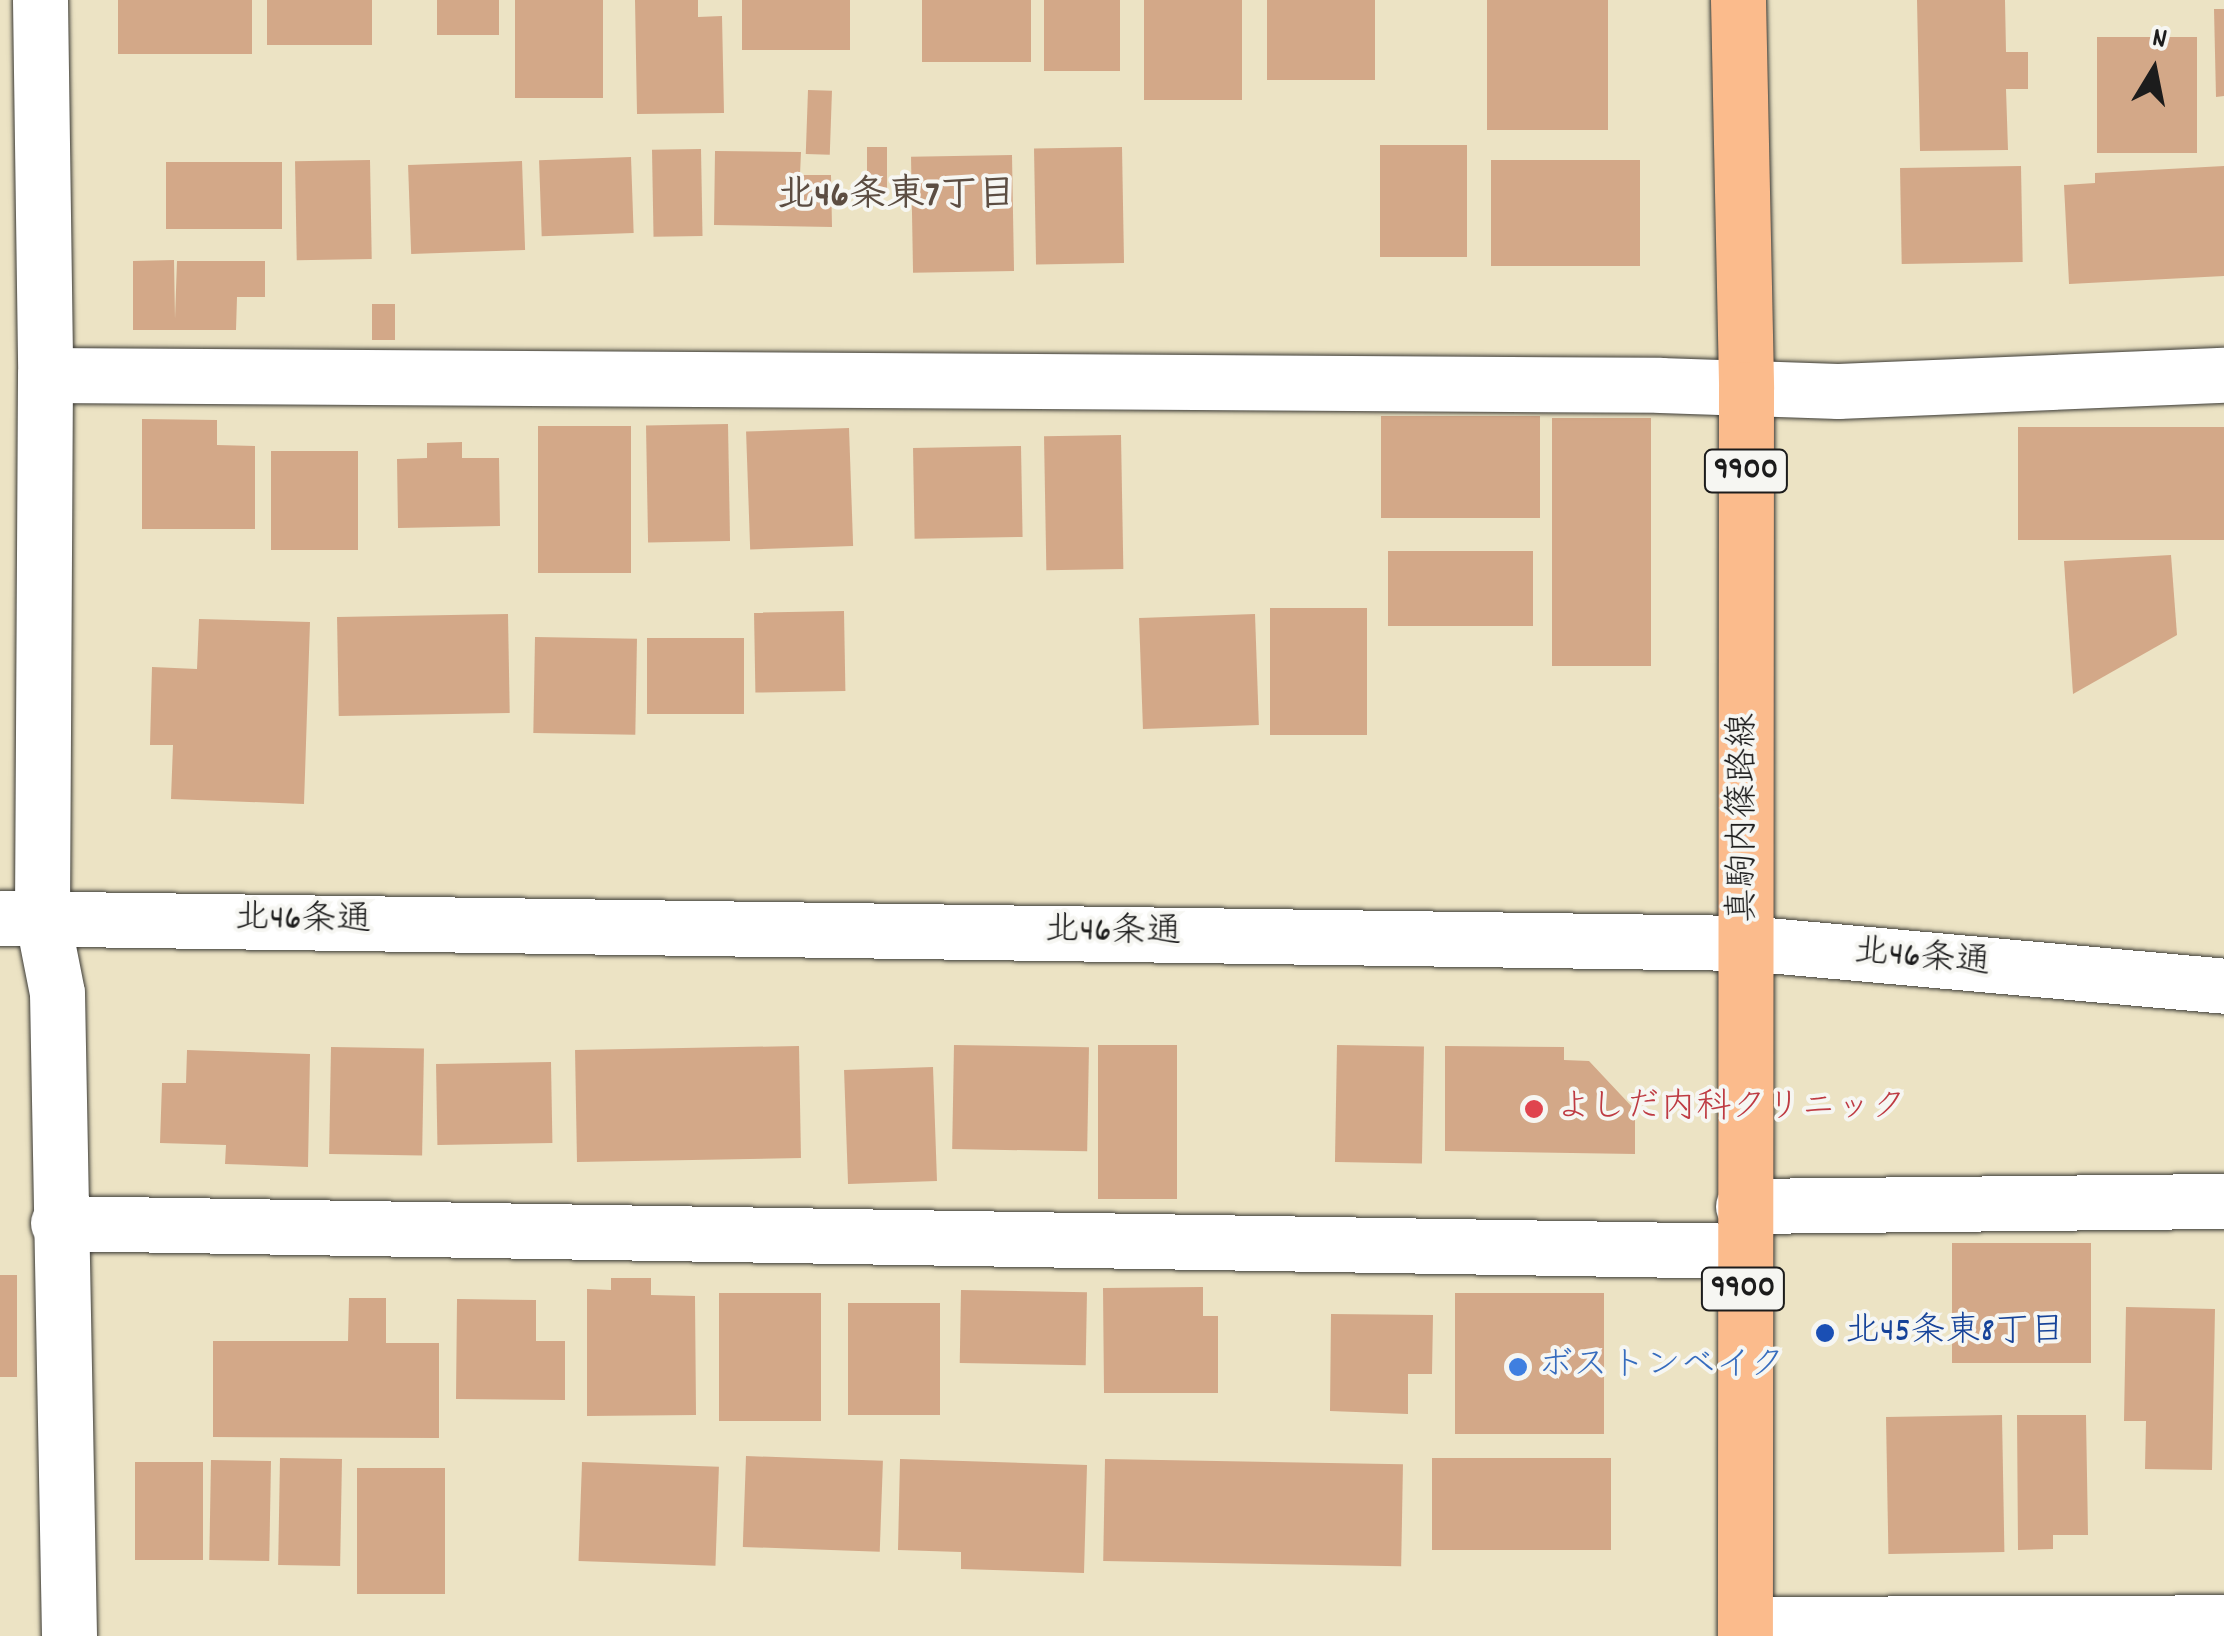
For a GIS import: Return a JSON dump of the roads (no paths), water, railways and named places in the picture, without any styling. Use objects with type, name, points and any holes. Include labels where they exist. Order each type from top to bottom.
[{"type":"main road","name":"真駒内篠路線","points":[[1738,0],[1746,390],[1745,1630]]},
{"type":"street","points":[[40,0],[46,375],[21,917],[57,993],[58,1223],[69,1636]]},
{"type":"street","points":[[46,375],[1660,384],[1838,392],[2224,375]]},
{"type":"street","name":"北46条通","points":[[21,917],[1746,943],[2224,986]]},
{"type":"street","points":[[58,1223],[1743,1229],[2224,1201]]},
{"type":"street","points":[[1745,1630],[2224,1622]]},
{"type":"place","name":"よしだ内科クリニック","points":[[1534,1109]]},
{"type":"place","name":"北45条東8丁目","points":[[1825,1333]]},
{"type":"place","name":"ボストンベイク","points":[[1518,1367]]},
{"type":"district","name":"北46条東7丁目","points":[[896,198]]}]
